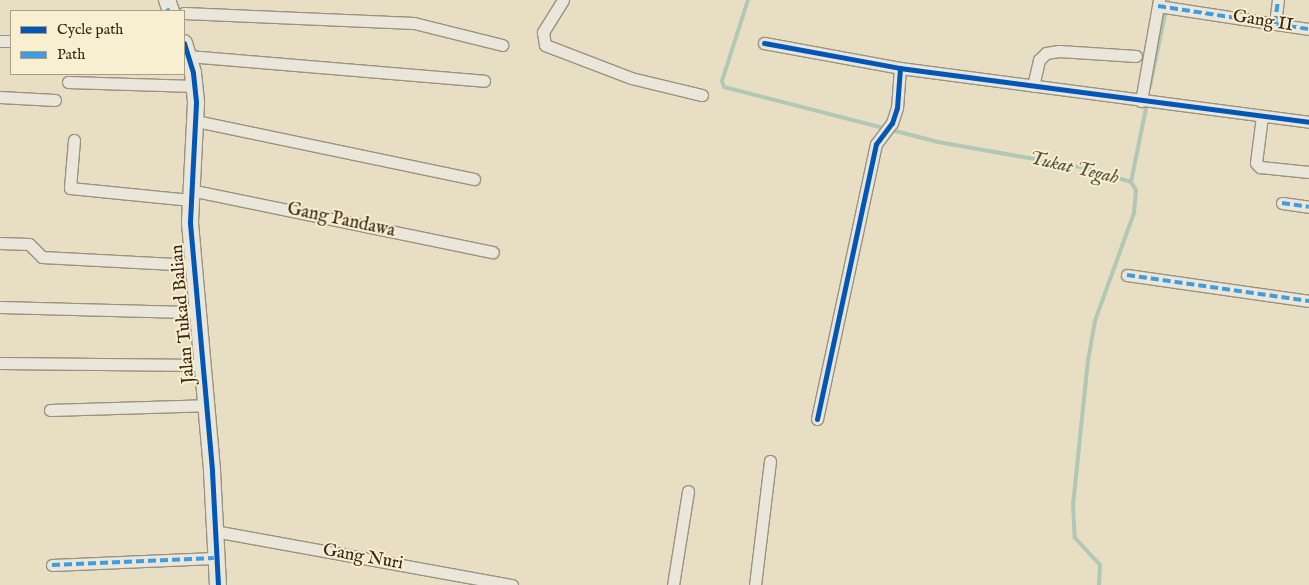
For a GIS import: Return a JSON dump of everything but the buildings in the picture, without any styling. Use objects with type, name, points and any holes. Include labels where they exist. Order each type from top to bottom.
[{"type":"street","points":[[563,0],[543,32],[545,44],[631,78],[702,95]]},
{"type":"street","points":[[1275,24],[1278,0]]},
{"type":"street","points":[[1141,101],[1162,6]]},
{"type":"street","name":"Gang II","points":[[1162,6],[1309,29]]},
{"type":"street","points":[[172,9],[414,23],[502,45]]},
{"type":"street","points":[[764,44],[900,68],[1309,122]]},
{"type":"street","points":[[186,49],[484,80]]},
{"type":"street","name":"Jalan Tukad Balian","points":[[186,49],[194,86],[196,121],[190,195],[193,265],[212,472],[214,558],[218,585]]},
{"type":"street","points":[[1033,86],[1039,60],[1046,53],[1059,51],[1136,56]]},
{"type":"street","points":[[817,419],[876,144],[892,123],[897,108],[900,68]]},
{"type":"street","points":[[68,82],[194,86]]},
{"type":"street","points":[[0,97],[55,100]]},
{"type":"street","points":[[1262,116],[1256,163],[1260,167],[1309,172]]},
{"type":"street","points":[[196,121],[474,178]]},
{"type":"street","name":"Gang Pandawa","points":[[74,140],[70,188],[190,195],[493,252]]},
{"type":"street","points":[[1282,203],[1309,207]]},
{"type":"street","points":[[0,244],[29,244],[42,257],[193,265]]},
{"type":"street","points":[[1127,275],[1309,301]]},
{"type":"street","points":[[0,307],[196,312]]},
{"type":"street","points":[[0,363],[201,365]]},
{"type":"street","points":[[50,410],[205,405]]},
{"type":"street","points":[[755,585],[770,461]]},
{"type":"street","points":[[673,585],[688,491]]},
{"type":"street","name":"Gang Nuri","points":[[214,530],[512,585]]},
{"type":"street","points":[[52,565],[214,558]]},
{"type":"waterway","name":"Tukat Tegah","points":[[748,0],[722,81],[724,87],[938,142],[1085,168],[1131,182],[1136,190],[1134,213],[1095,321],[1088,360],[1073,505],[1075,538],[1100,565],[1099,585]]},
{"type":"waterway","points":[[1150,86],[1168,0]]},
{"type":"waterway","points":[[1131,182],[1146,108]]},
{"type":"marked path","points":[[1275,24],[1278,0]]},
{"type":"marked path","points":[[1158,6],[1309,29]]},
{"type":"marked path","points":[[1282,203],[1309,207]]},
{"type":"marked path","points":[[1127,275],[1309,301]]},
{"type":"marked path","points":[[52,565],[214,558]]},
{"type":"cycle path","points":[[764,43],[900,68],[1309,122]]},
{"type":"cycle path","points":[[185,46],[193,73],[196,103],[190,223],[212,471],[218,585]]},
{"type":"cycle path","points":[[817,419],[876,144],[892,123],[897,108],[900,68]]}]
